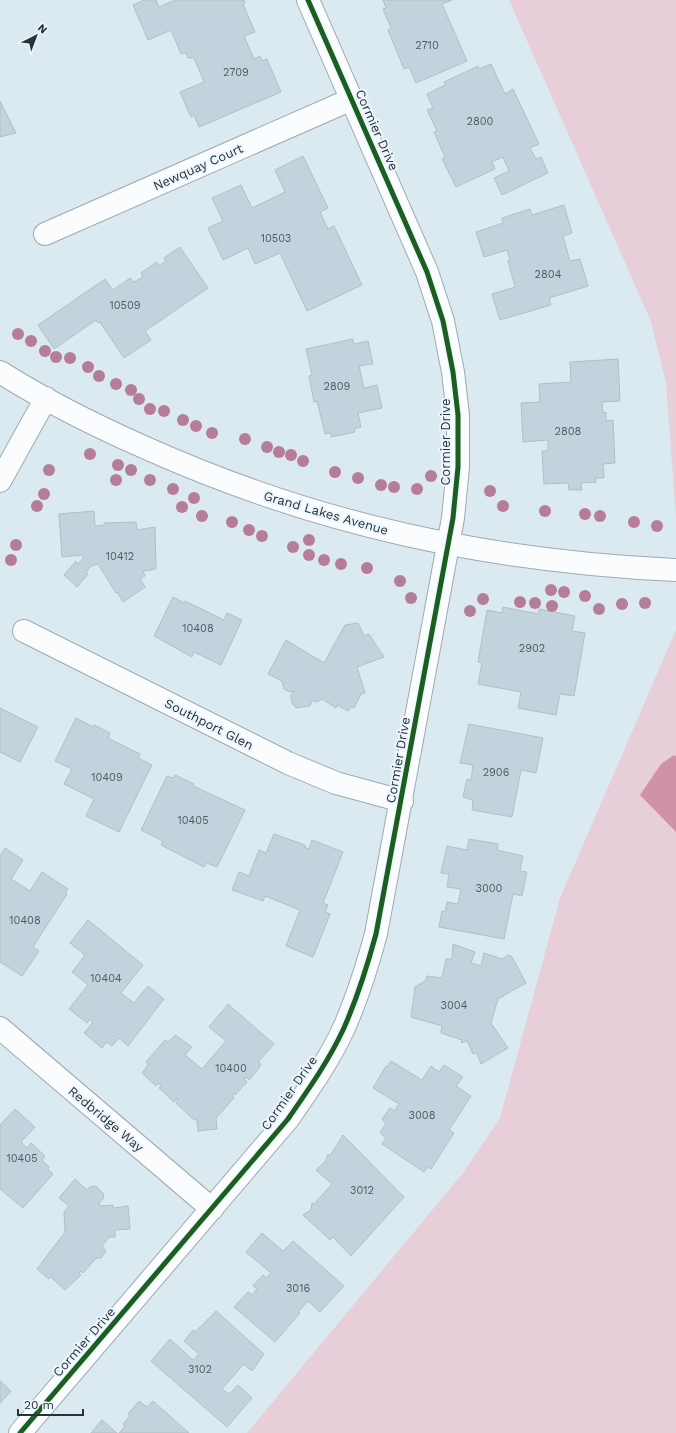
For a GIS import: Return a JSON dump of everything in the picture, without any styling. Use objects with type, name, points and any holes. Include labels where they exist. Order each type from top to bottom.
[{"type":"street","name":"Cormier Drive","points":[[20,1433],[288,1119],[318,1076],[342,1031],[362,984],[376,934],[449,545],[458,467],[458,415],[453,372],[443,322],[427,272],[308,0]]},
{"type":"street","name":"Newquay Court","points":[[45,234],[352,99]]},
{"type":"street","name":"Grand Lakes Avenue","points":[[0,372],[110,432],[168,458],[265,496],[333,518],[449,545],[544,560],[676,570]]},
{"type":"street","points":[[0,481],[46,398]]},
{"type":"street","name":"Southport Glen","points":[[24,631],[288,764],[336,783],[402,801]]},
{"type":"street","name":"Redbridge Way","points":[[0,1028],[212,1209]]},
{"type":"shaded area","points":[[509,0],[676,0],[676,518],[666,382],[650,319]]},
{"type":"shaded area","points":[[676,630],[676,1433],[247,1433],[463,1173],[500,1118],[560,898]]},
{"type":"shaded area","points":[[674,755],[676,756],[676,832],[640,795],[661,764]]},
{"type":"building","points":[[144,0],[156,0],[159,7],[175,0],[244,0],[245,3],[243,4],[255,32],[244,36],[254,59],[260,56],[262,61],[267,59],[281,92],[199,127],[194,115],[191,117],[180,92],[204,82],[194,58],[188,58],[186,53],[181,54],[171,30],[148,40],[133,5]]},
{"type":"building","points":[[383,0],[452,0],[442,4],[467,61],[416,83],[409,67],[404,69],[388,30],[391,28],[383,9],[386,8]]},
{"type":"building","points":[[491,64],[505,94],[513,89],[539,144],[530,148],[536,159],[541,157],[548,173],[502,195],[494,178],[509,171],[503,157],[492,162],[495,169],[456,187],[442,159],[445,157],[434,132],[437,131],[427,110],[433,108],[427,94],[445,85],[444,82],[478,66],[479,69]]},
{"type":"building","points":[[0,101],[16,133],[0,137]]},
{"type":"building","points":[[303,156],[328,208],[320,212],[328,229],[334,226],[362,285],[307,311],[280,253],[255,264],[248,248],[223,260],[208,228],[223,221],[212,198],[241,185],[252,208],[285,192],[275,170]]},
{"type":"building","points":[[564,205],[572,233],[563,236],[570,261],[580,259],[588,286],[549,298],[551,305],[500,320],[492,294],[515,287],[508,261],[510,260],[507,250],[484,257],[476,232],[503,223],[502,218],[530,209],[532,215]]},
{"type":"building","points":[[180,247],[208,288],[145,331],[151,340],[124,358],[100,322],[98,323],[96,320],[54,349],[38,325],[105,279],[113,290],[130,278],[134,282],[143,277],[141,273],[157,262],[159,266],[166,261],[164,258]]},
{"type":"building","points":[[353,339],[354,344],[368,341],[373,364],[359,366],[364,388],[377,385],[382,408],[358,413],[361,427],[354,429],[355,432],[331,437],[331,433],[325,434],[317,401],[314,402],[309,376],[312,375],[306,349]]},
{"type":"building","points":[[618,359],[620,401],[602,402],[603,413],[606,412],[606,421],[613,420],[615,463],[603,464],[604,478],[595,478],[596,482],[581,483],[582,490],[569,490],[568,483],[544,484],[542,451],[548,451],[548,440],[523,442],[521,403],[540,402],[539,384],[571,382],[570,362]]},
{"type":"building","points":[[94,511],[95,526],[105,525],[104,523],[136,522],[137,530],[155,527],[156,569],[143,571],[145,576],[140,579],[145,587],[123,602],[98,564],[91,566],[86,572],[88,574],[77,587],[64,575],[76,561],[78,564],[84,557],[82,555],[62,557],[59,514]]},
{"type":"building","points":[[173,597],[184,603],[185,601],[224,620],[227,613],[242,620],[221,665],[194,652],[192,657],[154,636]]},
{"type":"building","points":[[503,607],[539,614],[539,609],[575,616],[572,631],[585,633],[574,696],[560,694],[556,715],[518,708],[521,692],[478,684],[482,663],[478,662],[487,610],[502,613]]},
{"type":"building","points":[[358,623],[364,636],[369,634],[384,657],[357,667],[365,693],[361,694],[354,708],[351,707],[348,711],[337,705],[336,708],[322,699],[317,702],[312,701],[310,706],[296,708],[292,703],[291,695],[294,691],[290,692],[284,689],[282,681],[268,674],[286,640],[324,663],[345,625]]},
{"type":"building","points":[[0,708],[38,727],[20,762],[0,752]]},
{"type":"building","points":[[76,718],[93,727],[94,725],[110,733],[108,738],[140,754],[138,758],[152,765],[119,832],[86,816],[94,799],[64,784],[72,769],[55,761]]},
{"type":"building","points":[[469,724],[543,738],[536,773],[521,770],[512,817],[472,810],[473,800],[463,797],[467,779],[471,780],[473,765],[460,763]]},
{"type":"building","points":[[175,775],[194,784],[193,786],[245,810],[217,867],[207,863],[204,867],[161,845],[163,841],[141,830],[167,776],[173,778]]},
{"type":"building","points":[[274,834],[305,845],[304,847],[309,849],[312,840],[343,852],[323,903],[328,905],[325,912],[330,914],[313,957],[286,946],[300,910],[265,896],[263,901],[232,890],[239,872],[249,876],[259,850],[266,853]]},
{"type":"building","points":[[469,839],[498,844],[497,850],[523,856],[520,871],[527,872],[522,896],[513,894],[504,939],[439,927],[442,911],[445,912],[447,902],[458,904],[461,889],[447,887],[449,874],[441,873],[447,846],[467,850]]},
{"type":"building","points":[[5,848],[23,860],[11,879],[30,891],[42,872],[68,889],[65,893],[67,894],[33,947],[39,951],[22,976],[0,962],[0,856]]},
{"type":"building","points":[[88,920],[143,965],[121,993],[134,1003],[148,986],[164,999],[128,1046],[119,1038],[112,1046],[107,1042],[102,1048],[84,1033],[93,1022],[90,1020],[87,1023],[69,1009],[88,985],[72,972],[85,955],[70,943]]},
{"type":"building","points":[[453,944],[475,952],[471,963],[481,966],[484,953],[502,959],[509,955],[512,957],[526,983],[498,999],[491,1023],[508,1048],[481,1064],[477,1053],[473,1054],[467,1041],[461,1043],[462,1040],[441,1033],[442,1026],[411,1017],[415,987],[425,981],[427,976],[442,978],[446,959],[452,959]]},
{"type":"building","points":[[228,1004],[274,1044],[258,1062],[261,1064],[260,1067],[249,1080],[246,1077],[244,1079],[247,1082],[235,1095],[233,1093],[232,1095],[234,1098],[216,1118],[217,1129],[198,1131],[197,1120],[193,1119],[176,1103],[178,1100],[177,1098],[174,1102],[159,1088],[161,1086],[159,1083],[156,1086],[142,1073],[148,1065],[146,1062],[165,1040],[168,1042],[175,1035],[192,1047],[185,1055],[202,1069],[226,1041],[209,1027]]},
{"type":"building","points":[[391,1061],[422,1080],[431,1066],[439,1072],[444,1065],[463,1077],[456,1086],[471,1096],[449,1130],[454,1133],[431,1169],[428,1167],[424,1172],[382,1144],[386,1138],[380,1133],[386,1123],[382,1119],[390,1108],[394,1111],[399,1104],[373,1088],[386,1066],[387,1067]]},
{"type":"building","points":[[15,1109],[35,1127],[21,1142],[27,1148],[31,1143],[45,1156],[42,1160],[53,1174],[23,1208],[0,1189],[0,1125]]},
{"type":"building","points":[[343,1135],[404,1197],[351,1256],[333,1237],[330,1240],[303,1215],[311,1210],[312,1203],[314,1204],[332,1184],[316,1170],[325,1162],[328,1154],[330,1156]]},
{"type":"building","points":[[75,1179],[87,1190],[90,1187],[96,1186],[103,1193],[104,1198],[99,1203],[100,1206],[113,1205],[113,1208],[128,1206],[130,1229],[115,1230],[115,1237],[109,1237],[102,1246],[106,1251],[101,1258],[96,1258],[83,1273],[81,1271],[79,1273],[81,1275],[65,1290],[51,1277],[49,1279],[37,1269],[65,1232],[64,1212],[69,1206],[59,1198]]},
{"type":"building","points":[[262,1233],[283,1251],[293,1241],[344,1286],[320,1312],[308,1301],[298,1312],[300,1313],[275,1342],[234,1307],[248,1292],[252,1295],[257,1289],[253,1286],[263,1275],[266,1278],[271,1273],[246,1252]]},
{"type":"building","points":[[216,1311],[264,1354],[253,1370],[250,1370],[244,1364],[222,1389],[229,1394],[238,1385],[252,1398],[227,1427],[151,1361],[170,1339],[193,1360],[199,1354],[184,1341],[193,1330],[195,1332]]},
{"type":"building","points":[[0,1381],[11,1391],[0,1403]]},
{"type":"building","points":[[139,1401],[147,1407],[153,1401],[189,1433],[119,1433],[125,1426],[123,1424],[130,1416],[128,1414]]},
{"type":"building","points":[[102,1420],[117,1433],[91,1433]]},
{"type":"cycle path","points":[[20,1433],[288,1119],[324,1065],[343,1030],[353,1007],[376,934],[453,518],[458,467],[458,415],[453,372],[443,321],[427,272],[308,0]]}]
